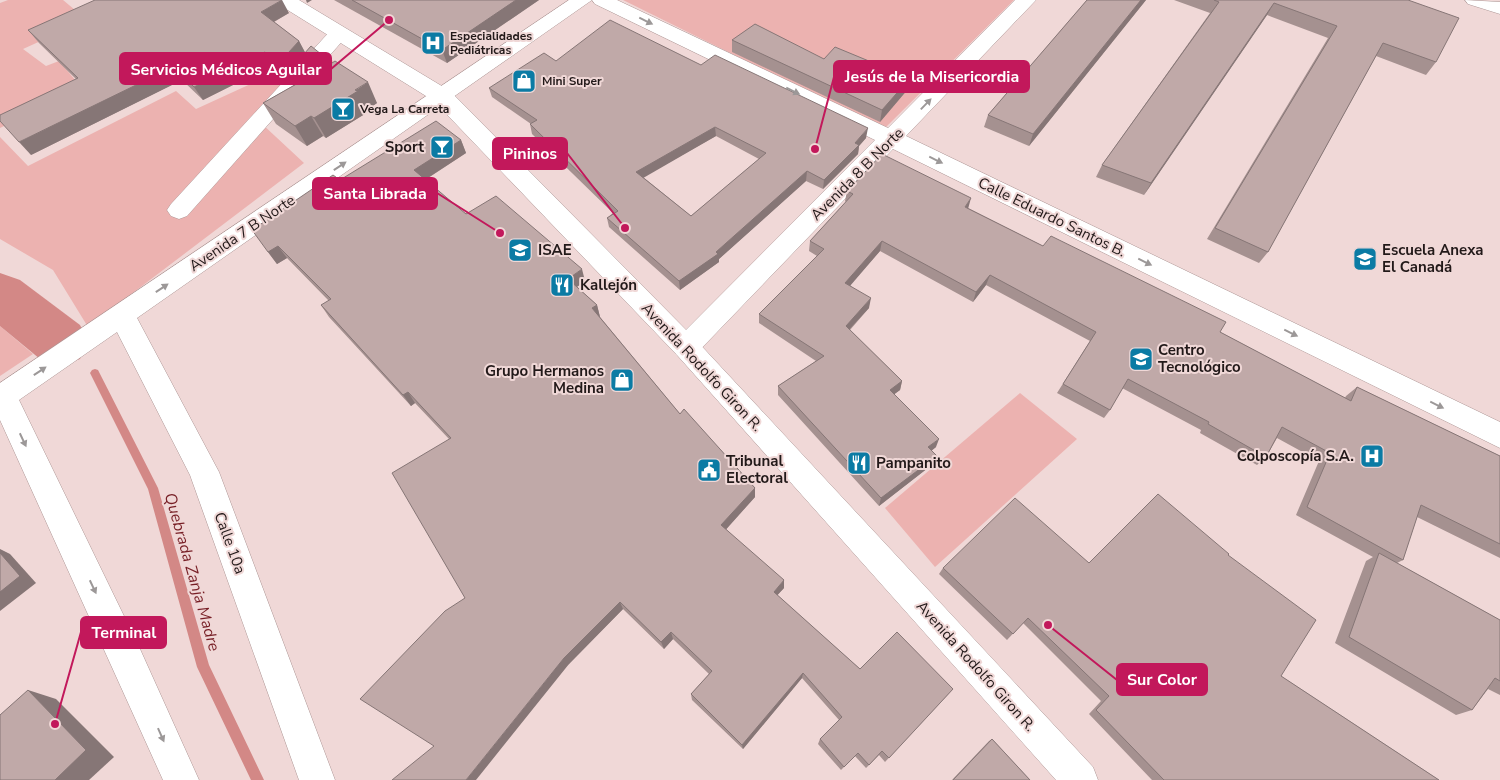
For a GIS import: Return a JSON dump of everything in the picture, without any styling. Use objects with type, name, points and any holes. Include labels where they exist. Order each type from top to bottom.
[{"type":"street","name":"Avenida Rodolfo Giron R.","points":[[285,0],[442,96],[686,347],[1080,780]]},
{"type":"street","name":"Avenida 7 B Norte","points":[[1,397],[582,0]]},
{"type":"street","name":"Calle Eduardo Santos B.","points":[[602,0],[892,139],[1500,436]]},
{"type":"street","name":"Avenida 8 B Norte","points":[[686,347],[892,139],[1026,0]]},
{"type":"street","points":[[1475,0],[1500,8]]},
{"type":"street","points":[[179,210],[339,32]]},
{"type":"street","name":"Calle 10a","points":[[122,315],[204,472],[317,780]]},
{"type":"street","points":[[1,397],[128,661],[181,780]]},
{"type":"shaded area","points":[[8,0],[63,0],[87,20],[23,49],[46,66],[59,61],[82,88],[0,128],[0,3]]},
{"type":"shaded area","points":[[623,0],[1014,0],[884,129]]},
{"type":"shaded area","points":[[322,51],[346,73],[261,123],[304,163],[88,327],[53,270],[0,239],[0,137],[28,166],[176,91],[196,109]]},
{"type":"shaded area","points":[[0,326],[33,354],[0,376]]},
{"type":"shaded area","points":[[1020,393],[1077,439],[935,567],[885,508]]},
{"type":"building","points":[[95,0],[282,0],[261,12],[299,41],[278,64],[265,52],[194,87],[173,67],[19,142],[0,121],[0,115],[78,78],[28,30]]},
{"type":"building","points":[[352,0],[516,0],[442,50]]},
{"type":"building","points":[[1087,0],[1141,0],[1033,134],[988,115]]},
{"type":"building","points":[[1214,0],[1408,0],[1459,18],[1436,62],[1383,43],[1268,252],[1215,228],[1337,26],[1274,3],[1151,183],[1102,165],[1219,2]]},
{"type":"building","points":[[610,20],[701,65],[715,55],[868,128],[855,143],[859,145],[824,180],[807,171],[716,252],[718,254],[679,281],[607,218],[618,211],[530,124],[537,120],[489,88],[544,53],[556,61]],"holes":[[[715,127],[766,153],[691,216],[636,172]]]},
{"type":"building","points":[[755,24],[824,59],[835,47],[910,78],[882,110],[732,40]]},
{"type":"building","points":[[311,46],[332,63],[335,61],[368,82],[355,90],[358,91],[314,118],[311,116],[295,126],[263,103],[300,82],[289,71]]},
{"type":"building","points":[[436,121],[461,140],[414,170],[466,214],[496,196],[582,269],[568,279],[597,305],[592,308],[680,414],[684,409],[755,488],[721,525],[784,580],[774,592],[860,669],[897,632],[953,689],[889,758],[882,751],[869,765],[858,753],[844,767],[820,739],[842,717],[803,673],[742,745],[691,694],[712,671],[671,632],[661,642],[620,602],[564,658],[466,780],[392,780],[434,746],[360,699],[445,611],[465,598],[392,473],[451,438],[408,392],[403,395],[321,305],[331,299],[278,246],[268,252],[252,230],[333,175],[340,180]]},
{"type":"building","points":[[882,154],[971,198],[965,207],[1043,246],[1051,236],[1226,322],[1220,332],[1351,401],[1357,387],[1500,456],[1500,544],[1421,505],[1403,560],[1307,507],[1330,453],[1282,427],[1266,457],[1208,424],[1209,422],[1128,379],[1110,410],[1063,384],[1096,332],[990,275],[976,292],[882,241],[845,283],[871,298],[846,326],[902,381],[890,390],[939,439],[928,447],[937,456],[881,498],[778,386],[824,356],[759,314],[824,249],[810,241],[853,194],[847,191]]},
{"type":"building","points":[[1158,494],[1228,555],[1316,620],[1281,676],[1439,780],[1164,780],[1096,710],[1109,696],[1028,618],[1013,634],[943,568],[1015,498],[1089,563]]},
{"type":"building","points":[[0,553],[20,576],[0,592]]},
{"type":"building","points":[[1379,553],[1500,620],[1500,681],[1495,678],[1472,710],[1349,637]]},
{"type":"building","points":[[28,690],[86,750],[55,780],[0,780],[0,715]]},
{"type":"building","points":[[992,739],[1030,780],[953,780]]},
{"type":"waterway","points":[[0,295],[60,342]]},
{"type":"waterway","name":"Quebrada Zanja Madre","points":[[95,373],[153,488],[203,667],[258,780]]},
{"type":"place","name":"Servicios Médicos Aguilar","points":[[389,20]]},
{"type":"place","name":"Especialidades Pediátricas","points":[[433,43]]},
{"type":"place","name":"Mini Super","points":[[524,81]]},
{"type":"place","name":"Vega La Carreta","points":[[343,109]]},
{"type":"place","name":"Sport","points":[[442,147]]},
{"type":"place","name":"Jesús de la Misericordia","points":[[815,149]]},
{"type":"place","name":"Pininos","points":[[625,228]]},
{"type":"place","name":"Santa Librada","points":[[500,233]]},
{"type":"place","name":"ISAE","points":[[520,250]]},
{"type":"place","name":"Escuela Anexa El Canadá","points":[[1365,259]]},
{"type":"place","name":"Kallejón","points":[[562,285]]},
{"type":"place","name":"Centro Tecnológico","points":[[1141,359]]},
{"type":"place","name":"Grupo Hermanos Medina","points":[[622,380]]},
{"type":"place","name":"Colposcopía S.A.","points":[[1372,456]]},
{"type":"place","name":"Pampanito","points":[[859,463]]},
{"type":"place","name":"Tribunal Electoral","points":[[709,470]]},
{"type":"place","name":"Sur Color","points":[[1048,625]]},
{"type":"place","name":"Terminal","points":[[55,724]]}]
